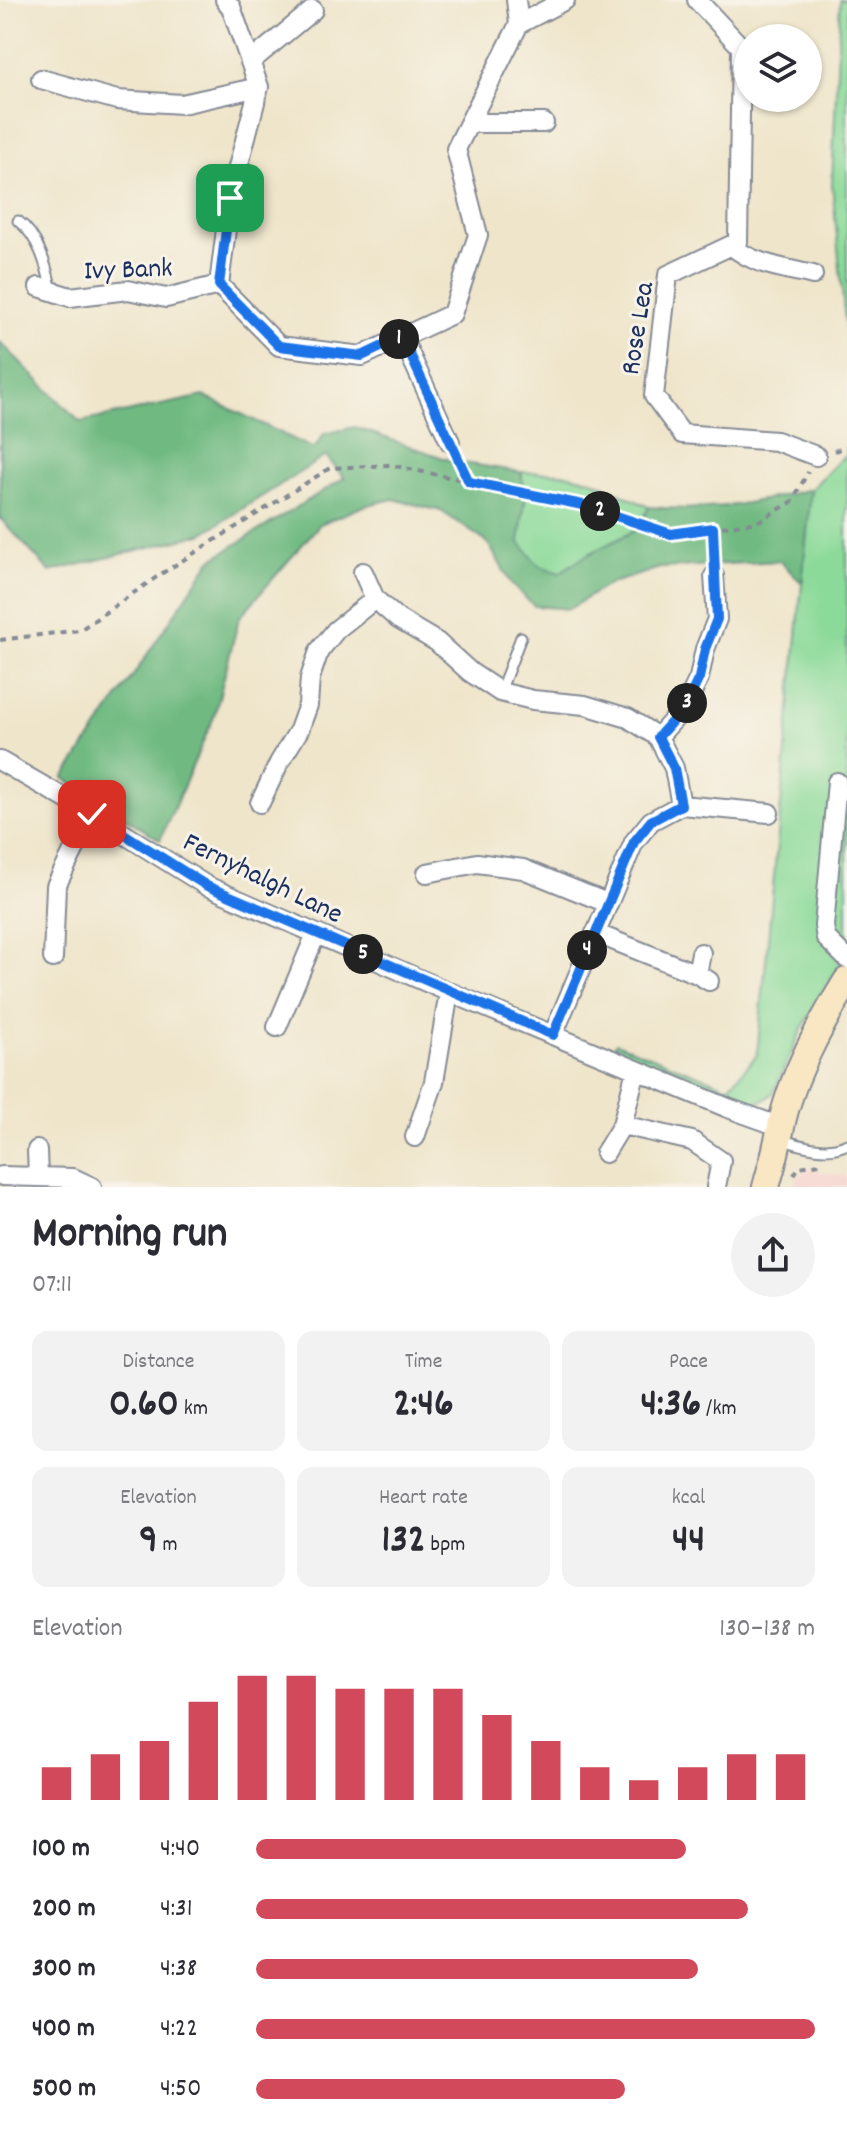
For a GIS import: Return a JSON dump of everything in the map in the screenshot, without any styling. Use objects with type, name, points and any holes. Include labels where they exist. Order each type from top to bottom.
[{"type":"street","points":[[225,0],[231,7],[259,87],[230,198],[219,285],[279,346],[362,356],[452,314],[478,235],[456,149],[519,24],[516,0]]},
{"type":"street","points":[[519,24],[565,0]]},
{"type":"street","points":[[697,0],[741,47],[738,242],[732,246],[756,261],[813,275]]},
{"type":"street","points":[[250,62],[313,10]]},
{"type":"street","points":[[41,79],[117,100],[182,104],[259,87]]},
{"type":"street","points":[[469,123],[544,123]]},
{"type":"street","name":"Rose Lea","points":[[732,246],[668,275],[654,396],[682,434],[776,441],[816,456]]},
{"type":"street","name":"Ivy Bank","points":[[46,289],[70,297],[128,290],[166,298],[219,285]]},
{"type":"street","points":[[402,337],[450,442]]},
{"type":"street","points":[[363,572],[375,599],[398,619],[437,642],[470,672],[500,692],[533,700],[585,705],[628,718],[658,737],[674,768],[681,805]]},
{"type":"street","points":[[658,737],[685,707],[699,678],[705,649],[717,619],[714,576]]},
{"type":"street","points":[[260,803],[265,774],[299,730],[308,705],[310,678],[319,651],[336,630],[375,599]]},
{"type":"street","name":"Fernyhalgh Lane","points":[[0,761],[207,886],[449,992],[768,1124],[780,1133]]},
{"type":"street","points":[[837,782],[824,926],[826,938],[847,959]]},
{"type":"street","points":[[553,1035],[634,842],[651,821],[681,805],[769,813]]},
{"type":"street","points":[[53,958],[56,886],[92,814]]},
{"type":"street","points":[[427,873],[477,863],[523,869],[607,903]]},
{"type":"street","points":[[595,933],[703,978],[701,953]]},
{"type":"street","points":[[277,1027],[316,934]]},
{"type":"street","points":[[766,1187],[803,1064],[827,1011],[847,981]]},
{"type":"street","points":[[415,1137],[434,1082],[449,992]]},
{"type":"street","points":[[605,1153],[622,1125],[636,1070]]},
{"type":"street","points":[[622,1125],[692,1141],[721,1161],[716,1187]]},
{"type":"street","points":[[37,1150],[38,1177]]},
{"type":"street","points":[[2,1176],[73,1178],[92,1187]]},
{"type":"lane","points":[[18,221],[27,228],[44,261],[46,289]]},
{"type":"lane","points":[[500,692],[521,637]]},
{"type":"lane","points":[[780,1133],[810,1148],[839,1148],[847,1144]]},
{"type":"path","points":[[450,442],[469,482]]},
{"type":"path","points":[[0,640],[80,630],[161,574],[330,468],[390,465],[583,505],[671,534],[757,522],[792,502],[816,456]]},
{"type":"path","points":[[713,528],[714,576]]},
{"type":"path","points":[[793,1177],[799,1167],[829,1163]]},
{"type":"shaded area","points":[[808,1169],[847,1177],[847,1187],[793,1187],[799,1176]]},
{"type":"green space","points":[[840,0],[847,0],[847,343],[832,184]]},
{"type":"green space","points":[[0,342],[80,422],[204,396],[314,449],[324,434],[355,427],[452,461],[521,472],[525,500],[519,541],[538,565],[559,573],[638,529],[649,507],[691,509],[731,506],[811,489],[802,583],[780,561],[660,568],[609,584],[569,609],[534,606],[512,585],[488,543],[441,511],[393,499],[364,506],[320,524],[239,618],[214,717],[160,840],[64,778],[211,560],[344,478],[326,456],[202,534],[50,572],[0,518]]},
{"type":"green space","points":[[847,453],[847,952],[803,1027],[773,1093],[758,1103],[740,1104],[611,1051],[616,1043],[729,1087],[757,1055],[811,489]]},
{"type":"green space","points":[[521,472],[562,473],[592,480],[649,507],[638,529],[559,573],[538,566],[519,541],[525,500]]},
{"type":"route","points":[[92,814],[207,886],[553,1035],[634,842],[651,821],[681,805],[674,768],[658,737],[685,707],[699,678],[705,649],[717,619],[713,528],[671,534],[583,505],[469,482],[402,337],[362,356],[279,346],[219,285],[230,198]]}]
